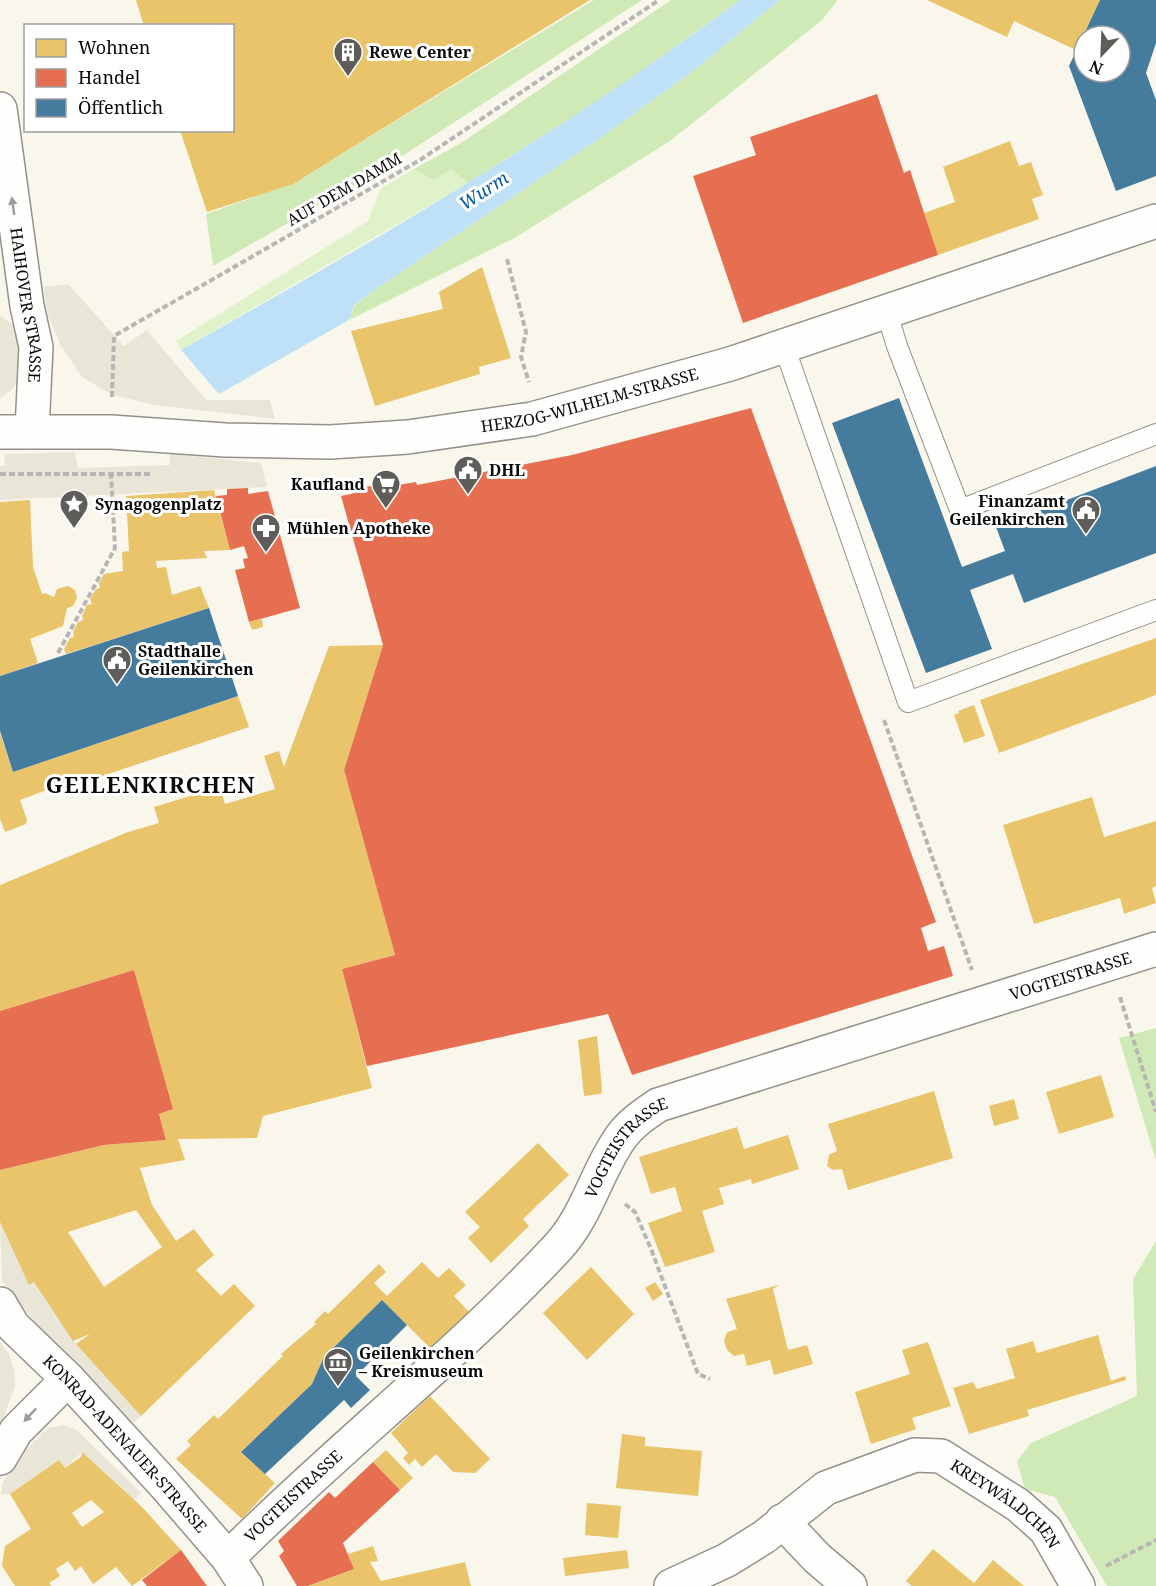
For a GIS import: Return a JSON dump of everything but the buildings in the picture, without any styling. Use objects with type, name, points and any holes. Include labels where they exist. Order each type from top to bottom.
[{"type":"street","name":"HAIHOVER STRASSE","points":[[0,109],[27,306],[36,347],[16,431]]},
{"type":"street","name":"HERZOG-WILHELM-STRASSE","points":[[16,431],[111,432],[225,440],[330,442],[408,437],[540,417],[784,346],[1156,221]]},
{"type":"street","name":"VOGTEISTRASSE","points":[[228,1558],[282,1504],[445,1357],[560,1245],[594,1192],[621,1137],[635,1121],[658,1105],[1156,949]]},
{"type":"street","name":"KONRAD-ADENAUER-STRASSE","points":[[0,1304],[13,1326],[68,1379],[228,1558],[246,1586]]},
{"type":"street","points":[[0,1458],[16,1431],[68,1379]]},
{"type":"street","name":"KREYWÄLDCHEN","points":[[671,1586],[727,1560],[764,1537],[826,1488],[915,1455],[929,1453],[941,1456],[1018,1506],[1046,1530],[1077,1584]]},
{"type":"street","points":[[782,1521],[817,1558],[850,1586]]},
{"type":"lane","points":[[887,313],[897,346],[960,510],[1156,434]]},
{"type":"lane","points":[[784,346],[908,702],[1156,610]]},
{"type":"path","name":"AUF DEM DAMM","points":[[111,432],[114,336],[420,159],[659,0]]},
{"type":"path","points":[[507,259],[525,332],[521,357],[540,417]]},
{"type":"path","points":[[0,474],[111,474],[115,548],[58,653]]},
{"type":"path","points":[[958,930],[968,959]]},
{"type":"path","points":[[1129,1027],[1156,1112]]},
{"type":"path","points":[[635,1212],[690,1347],[698,1374],[710,1379]]},
{"type":"path","points":[[1077,1584],[1156,1540]]},
{"type":"green space","points":[[594,0],[642,0],[387,166],[213,266],[206,214],[294,183]]},
{"type":"green space","points":[[671,0],[740,0],[615,90],[468,183],[451,169],[434,180],[414,169],[461,143]]},
{"type":"green space","points":[[780,0],[838,0],[822,20],[670,141],[516,237],[349,320],[354,306],[373,291],[603,136],[693,71]]},
{"type":"green space","points":[[414,169],[434,180],[451,169],[468,183],[181,350],[176,341],[368,221],[381,188]]},
{"type":"green space","points":[[1156,1028],[1156,1161],[1119,1038]]},
{"type":"green space","points":[[1156,1241],[1156,1586],[1107,1586],[1055,1497],[1025,1489],[1017,1461],[1031,1443],[1137,1396],[1133,1279]]},
{"type":"shaded area","points":[[68,284],[124,346],[147,330],[206,400],[270,400],[275,419],[155,405],[112,395],[82,377],[60,344],[47,312],[44,287]]},
{"type":"shaded area","points":[[0,316],[21,330],[18,378],[13,389],[0,398]]},
{"type":"shaded area","points":[[75,452],[78,468],[170,465],[170,454],[261,463],[267,487],[0,500],[0,466],[4,466],[5,454]]},
{"type":"shaded area","points":[[0,1222],[29,1284],[34,1282],[76,1344],[141,1416],[131,1425],[62,1356],[2,1281]]},
{"type":"shaded area","points":[[0,1342],[9,1354],[15,1386],[0,1427]]},
{"type":"shaded area","points":[[64,1425],[77,1430],[141,1493],[134,1500],[82,1452],[65,1468],[59,1460],[10,1494],[1,1494],[2,1484],[15,1460],[48,1428]]},
{"type":"water","name":"Wurm","points":[[740,0],[780,0],[693,71],[603,136],[354,305],[349,320],[219,394],[181,350],[396,227],[466,184],[605,95]]},
{"type":"place","name":"Rewe Center","points":[[348,78]]},
{"type":"place","name":"DHL","points":[[468,496]]},
{"type":"place","name":"Kaufland","points":[[386,510]]},
{"type":"place","name":"Synagogenplatz","points":[[74,530]]},
{"type":"place","name":"Finanzamt Geilenkirchen","points":[[1086,536]]},
{"type":"place","name":"Mühlen Apotheke","points":[[266,554]]},
{"type":"place","name":"Stadthalle Geilenkirchen","points":[[117,686]]},
{"type":"place","name":"Geilenkirchen – Kreismuseum","points":[[338,1388]]},
{"type":"district","name":"GEILENKIRCHEN","points":[[151,785]]}]
